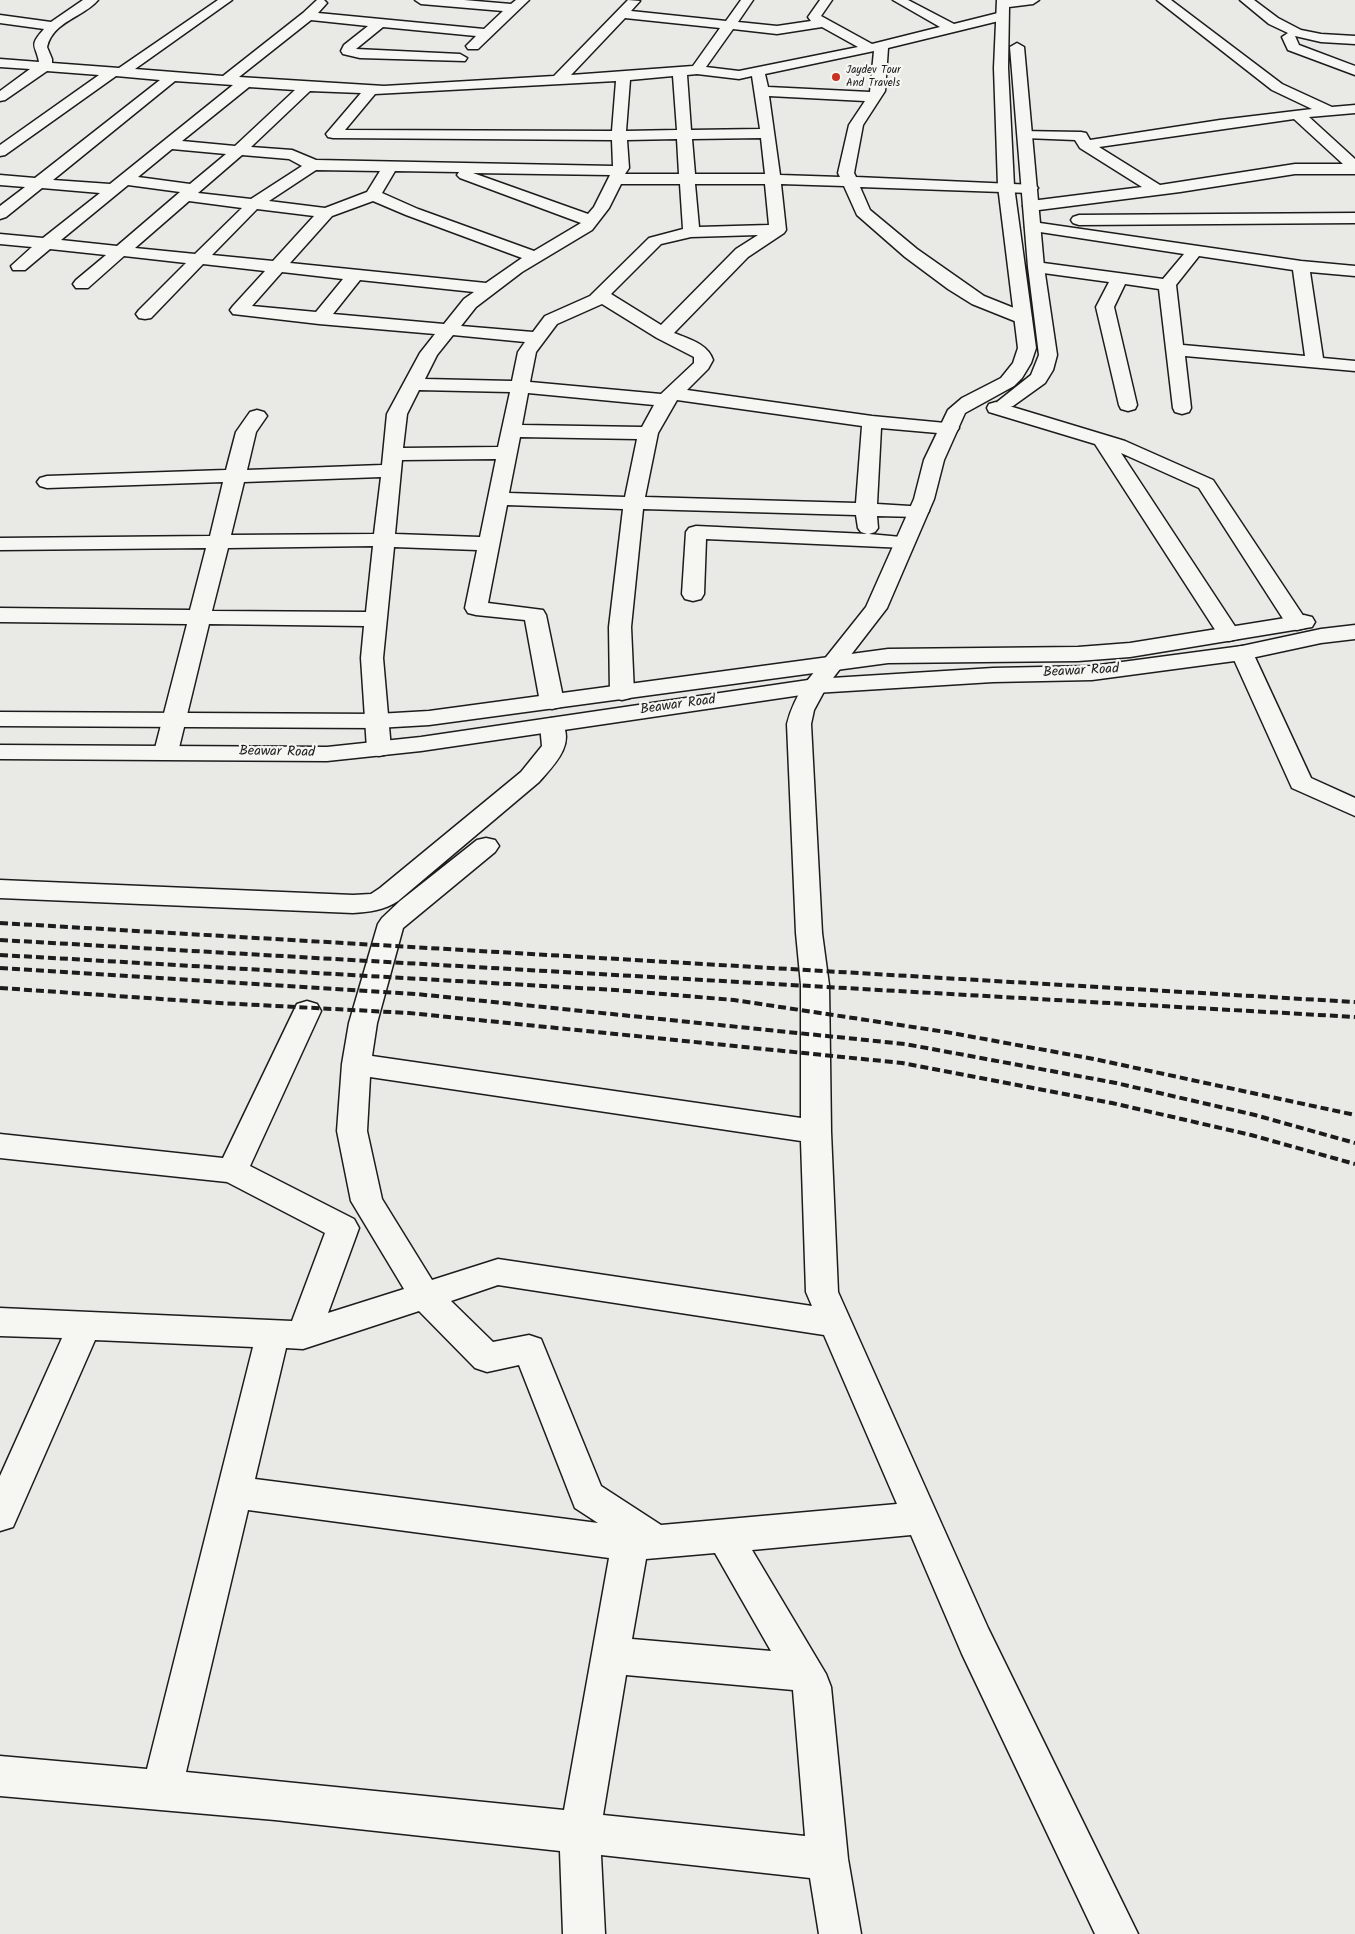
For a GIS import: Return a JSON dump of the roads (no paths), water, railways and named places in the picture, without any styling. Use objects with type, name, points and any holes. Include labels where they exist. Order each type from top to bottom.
[{"type":"street","points":[[67,0],[90,1]]},
{"type":"street","points":[[0,152],[114,68],[188,27],[226,0]]},
{"type":"street","points":[[228,79],[308,16],[324,0]]},
{"type":"street","points":[[421,0],[518,4]]},
{"type":"street","points":[[559,79],[635,0]]},
{"type":"street","points":[[697,70],[747,0]]},
{"type":"street","points":[[826,0],[814,18],[875,47]]},
{"type":"street","points":[[899,0],[951,28]]},
{"type":"street","points":[[0,63],[114,68],[173,76],[372,90],[432,89],[697,70],[739,75],[875,47],[951,28],[1008,5],[1034,0]]},
{"type":"street","points":[[1163,0],[1277,87],[1330,111]]},
{"type":"street","points":[[1246,0],[1270,20],[1287,30],[1311,38],[1355,40]]},
{"type":"street","points":[[0,97],[43,66],[46,61],[40,49],[40,44],[54,26],[90,1]]},
{"type":"street","points":[[432,89],[460,58],[518,4]]},
{"type":"street","points":[[413,384],[520,387],[670,397],[871,430],[947,431],[996,408],[1028,387],[1044,370],[1048,355],[1036,267],[1025,134],[1008,5]]},
{"type":"street","points":[[1008,5],[1001,68],[1006,186],[1027,348],[1024,360],[1016,376],[987,395],[957,410],[947,431],[919,511],[876,608],[823,675],[802,710],[799,724],[809,933],[815,985],[816,1132],[822,1292],[975,1641],[1117,1934]]},
{"type":"street","points":[[0,19],[16,6]]},
{"type":"street","points":[[622,14],[777,30],[823,23]]},
{"type":"street","points":[[308,16],[486,33]]},
{"type":"street","points":[[0,19],[54,26]]},
{"type":"street","points":[[1270,20],[1308,23]]},
{"type":"street","points":[[381,22],[349,48],[348,51],[360,54],[460,58]]},
{"type":"street","points":[[152,36],[188,27]]},
{"type":"street","points":[[1287,30],[1293,48],[1346,69],[1355,70]]},
{"type":"street","points":[[875,47],[878,91],[856,125],[846,173],[863,212],[911,253],[984,302],[1023,318]]},
{"type":"street","points":[[758,71],[768,133],[778,230]]},
{"type":"street","points":[[680,72],[691,232]]},
{"type":"street","points":[[0,214],[173,76]]},
{"type":"street","points":[[379,749],[372,658],[397,414],[429,353],[470,303],[487,288],[586,227],[601,208],[617,175],[623,76]]},
{"type":"street","points":[[19,266],[247,81]]},
{"type":"street","points":[[82,284],[238,150],[307,86]]},
{"type":"street","points":[[372,90],[333,134],[619,135],[768,133]]},
{"type":"street","points":[[761,91],[875,96]]},
{"type":"street","points":[[1085,145],[1197,126],[1355,109]]},
{"type":"street","points":[[1298,114],[1355,168]]},
{"type":"street","points":[[9,130],[27,132]]},
{"type":"street","points":[[1025,134],[1081,136],[1085,145],[1158,190]]},
{"type":"street","points":[[167,144],[292,155],[313,165],[445,167],[617,175],[687,181],[773,179],[1030,188]]},
{"type":"street","points":[[145,314],[252,205],[313,165]]},
{"type":"street","points":[[391,166],[373,195],[326,213],[239,310],[537,338]]},
{"type":"street","points":[[445,167],[591,221]]},
{"type":"street","points":[[1032,218],[1158,190],[1295,169],[1355,168]]},
{"type":"street","points":[[0,180],[118,185],[189,193],[252,205],[326,213]]},
{"type":"street","points":[[373,195],[412,212],[535,257]]},
{"type":"street","points":[[1032,218],[1355,218]]},
{"type":"street","points":[[1032,218],[1195,251],[1301,266],[1355,271]]},
{"type":"street","points":[[1241,219],[1264,260]]},
{"type":"street","points":[[0,889],[353,904],[375,903],[390,896],[400,884],[530,777],[554,746],[552,713],[535,615],[476,608],[527,352],[551,320],[596,300],[654,241],[691,232],[778,230]]},
{"type":"street","points":[[663,334],[742,253],[778,230]]},
{"type":"street","points":[[0,240],[487,288]]},
{"type":"street","points":[[1182,408],[1167,285],[1195,251]]},
{"type":"street","points":[[1301,266],[1316,363]]},
{"type":"street","points":[[1036,267],[1167,285]]},
{"type":"street","points":[[319,319],[355,275]]},
{"type":"street","points":[[1119,278],[1105,307],[1128,405]]},
{"type":"street","points":[[600,295],[663,334],[695,349],[702,354],[704,360],[702,365],[670,397],[648,433],[634,502],[620,627],[622,693]]},
{"type":"street","points":[[1176,350],[1355,366]]},
{"type":"street","points":[[996,408],[1104,443],[1118,445],[1206,484],[1297,624]]},
{"type":"street","points":[[166,752],[234,476],[246,432],[257,416]]},
{"type":"street","points":[[869,540],[866,509],[871,430]]},
{"type":"street","points":[[511,431],[648,433]]},
{"type":"street","points":[[1104,443],[1236,644],[1301,783],[1355,808]]},
{"type":"street","points":[[47,482],[234,476],[507,453]]},
{"type":"street","points":[[497,499],[919,511]]},
{"type":"street","points":[[693,594],[696,532],[905,542]]},
{"type":"street","points":[[0,544],[385,540],[489,544]]},
{"type":"street","name":"Beawar Road","points":[[1236,644],[1297,624],[1355,614]]},
{"type":"street","points":[[0,615],[376,619]]},
{"type":"street","name":"Beawar Road","points":[[0,719],[377,721],[455,715],[552,713],[622,693],[823,675],[993,676],[1092,673],[1236,644],[1355,632]]},
{"type":"street","name":"Beawar Road","points":[[0,752],[327,754],[379,749],[552,713],[823,675]]},
{"type":"street","points":[[486,846],[409,907],[391,924],[363,1023],[356,1064],[352,1131],[366,1201],[424,1296],[487,1358],[529,1349],[588,1497],[644,1543]]},
{"type":"street","points":[[232,1171],[307,1011]]},
{"type":"street","points":[[356,1064],[816,1132]]},
{"type":"street","points":[[0,1146],[232,1171],[343,1228],[288,1334],[235,1492],[162,1790]]},
{"type":"street","points":[[0,1322],[288,1334],[424,1296],[498,1272],[835,1322]]},
{"type":"street","points":[[0,1515],[85,1325]]},
{"type":"street","points":[[235,1492],[644,1543],[920,1518]]},
{"type":"street","points":[[724,1535],[812,1687],[827,1859],[840,1934]]},
{"type":"street","points":[[584,1934],[580,1832],[611,1655],[644,1543]]},
{"type":"street","points":[[611,1655],[804,1673]]},
{"type":"street","points":[[0,1776],[275,1800],[827,1859]]},
{"type":"railway","points":[[0,923],[1355,1002]]},
{"type":"railway","points":[[0,940],[1355,1017]]},
{"type":"railway","points":[[0,955],[615,990],[734,1000],[946,1032],[1094,1059],[1355,1115]]},
{"type":"railway","points":[[0,968],[416,994],[905,1044],[1116,1083],[1255,1115],[1355,1143]]},
{"type":"railway","points":[[0,988],[220,1003],[409,1013],[902,1063],[1112,1103],[1251,1135],[1355,1164]]},
{"type":"place","name":"Jaydev Tour And Travels","points":[[836,77]]}]
